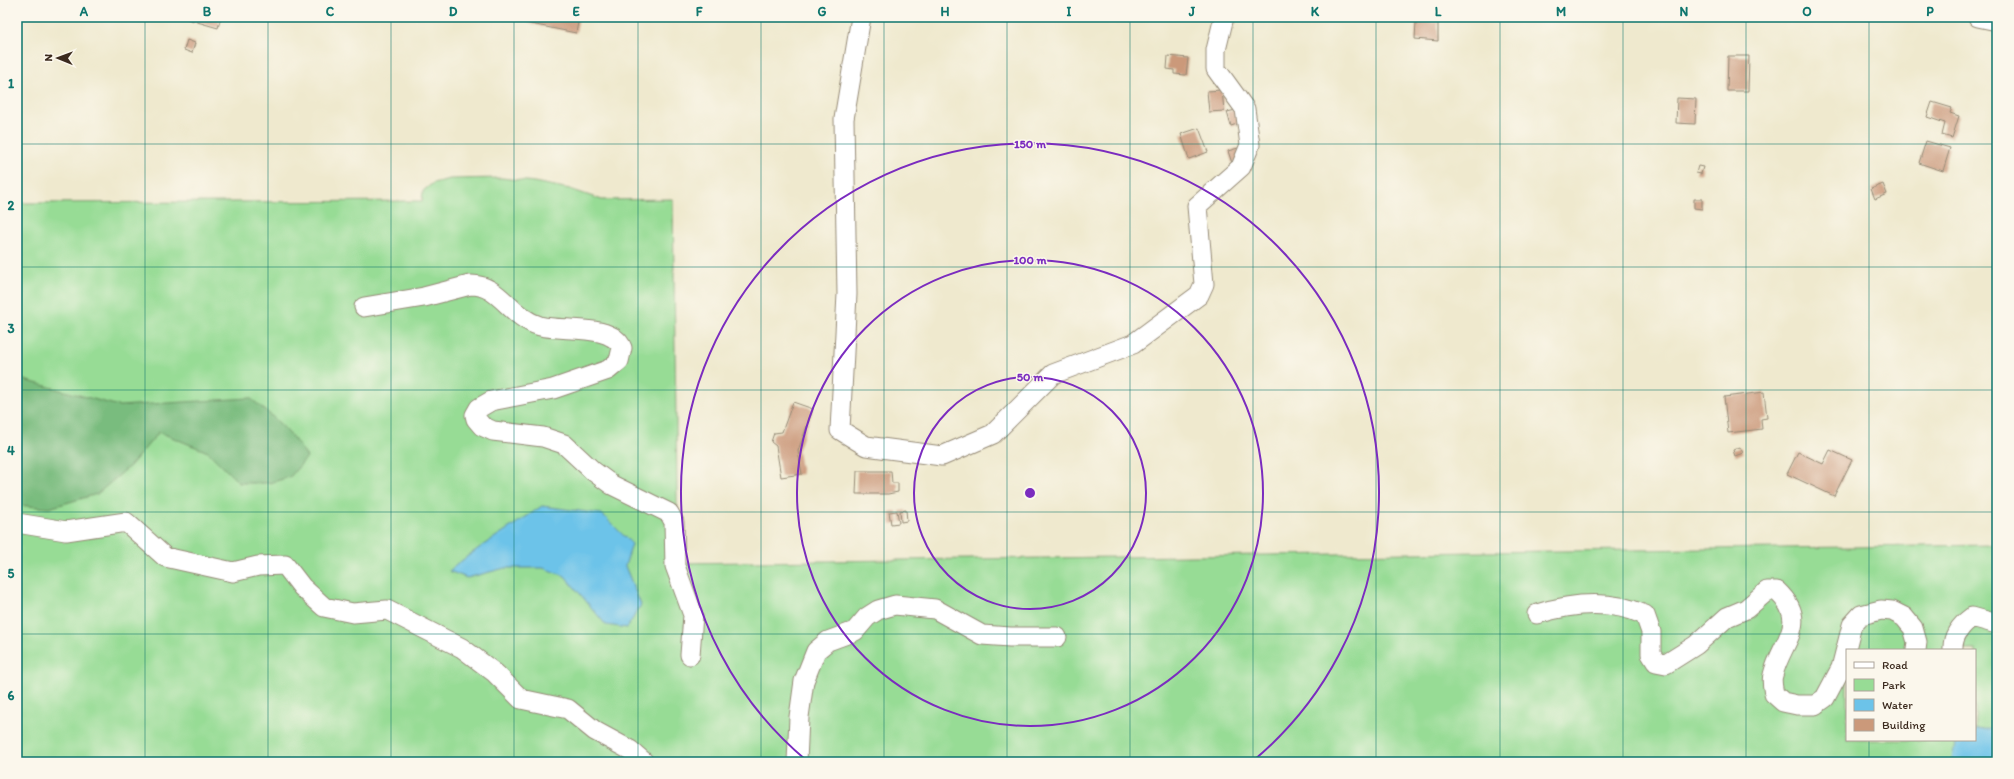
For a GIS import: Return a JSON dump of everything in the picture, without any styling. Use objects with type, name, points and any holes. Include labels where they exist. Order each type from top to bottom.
[{"type":"street","points":[[861,17],[844,119],[847,294],[840,430],[866,446],[942,456],[993,434],[1053,374],[1133,344],[1199,295],[1204,284],[1198,206],[1241,167],[1250,145],[1246,109],[1216,69],[1216,50],[1224,17]]},
{"type":"street","points":[[1978,17],[1997,21]]},
{"type":"street","points":[[364,307],[415,299],[470,285],[479,285],[493,291],[516,314],[534,324],[552,328],[603,332],[612,336],[618,341],[622,348],[621,357],[617,364],[608,370],[553,389],[491,401],[479,408],[476,418],[482,426],[493,431],[543,437],[564,444],[593,471],[612,485],[669,514],[674,522],[675,566],[694,615],[690,655]]},
{"type":"street","points":[[17,523],[66,531],[126,522],[165,557],[233,572],[258,566],[285,565],[302,587],[324,607],[352,613],[386,610],[462,648],[495,673],[521,699],[568,709],[595,731],[630,750],[644,762]]},
{"type":"street","points":[[1537,614],[1576,605],[1598,603],[1632,609],[1646,614],[1651,632],[1651,654],[1656,662],[1666,664],[1696,645],[1727,617],[1746,609],[1767,591],[1777,591],[1786,599],[1793,612],[1794,624],[1772,677],[1774,694],[1783,702],[1797,705],[1815,705],[1825,698],[1840,668],[1852,626],[1861,615],[1881,610],[1892,612],[1904,617],[1914,628],[1917,642],[1916,649]]},
{"type":"street","points":[[797,762],[799,717],[804,681],[816,651],[828,641],[855,631],[867,617],[878,610],[895,605],[935,609],[982,635],[1057,637]]},
{"type":"street","points":[[1953,649],[1952,643],[1960,626],[1972,616],[1997,624]]},
{"type":"green space","points":[[502,178],[570,189],[602,200],[673,199],[678,563],[1997,545],[1997,762],[17,762],[17,203],[422,201],[423,191],[433,183],[450,179]]},
{"type":"green space","points":[[17,378],[119,406],[250,398],[281,425],[295,440],[307,457],[290,477],[269,483],[239,483],[208,452],[159,432],[130,466],[97,494],[49,508],[17,505]]},
{"type":"water","points":[[542,506],[602,514],[632,544],[625,566],[641,605],[627,628],[606,625],[565,576],[543,568],[505,568],[467,578],[449,571],[483,545]]},
{"type":"water","points":[[1997,728],[1997,762],[1951,762],[1956,741],[1976,741],[1976,730]]},
{"type":"building","points":[[188,17],[221,17],[218,28],[187,19]]},
{"type":"building","points":[[529,17],[579,17],[576,33],[528,23]]},
{"type":"building","points":[[1417,17],[1438,17],[1438,20],[1417,19]]},
{"type":"building","points":[[1416,22],[1438,22],[1438,41],[1415,39]]},
{"type":"building","points":[[187,40],[195,43],[192,53],[184,50]]},
{"type":"building","points":[[1168,56],[1188,58],[1186,75],[1174,74],[1174,70],[1167,69]]},
{"type":"building","points":[[1728,56],[1749,56],[1748,91],[1727,91]]},
{"type":"building","points":[[1222,90],[1224,111],[1209,112],[1207,91]]},
{"type":"building","points":[[1677,98],[1696,99],[1695,124],[1676,123]]},
{"type":"building","points":[[1932,102],[1952,108],[1950,113],[1959,116],[1952,138],[1942,135],[1945,123],[1927,117]]},
{"type":"building","points":[[1236,110],[1240,123],[1231,126],[1227,112]]},
{"type":"building","points":[[1199,128],[1208,152],[1189,159],[1181,134]]},
{"type":"building","points":[[1926,141],[1950,148],[1943,171],[1919,163]]},
{"type":"building","points":[[1238,148],[1242,159],[1232,163],[1228,151]]},
{"type":"building","points":[[1698,166],[1703,167],[1701,174],[1696,173]]},
{"type":"building","points":[[1883,184],[1887,194],[1875,199],[1871,189]]},
{"type":"building","points":[[1694,199],[1702,199],[1702,209],[1694,208]]},
{"type":"building","points":[[1764,392],[1767,418],[1761,419],[1762,429],[1728,433],[1724,397]]},
{"type":"building","points":[[793,402],[813,409],[798,451],[802,474],[781,477],[776,446],[771,442],[774,433],[782,432]]},
{"type":"building","points":[[1740,447],[1743,453],[1735,456],[1733,450]]},
{"type":"building","points":[[1830,450],[1852,460],[1834,496],[1787,474],[1798,452],[1823,464]]},
{"type":"building","points":[[857,471],[891,471],[892,483],[898,483],[898,492],[888,494],[856,494]]},
{"type":"building","points":[[906,510],[907,521],[901,522],[900,511]]},
{"type":"building","points":[[897,511],[899,523],[891,524],[889,512]]}]
